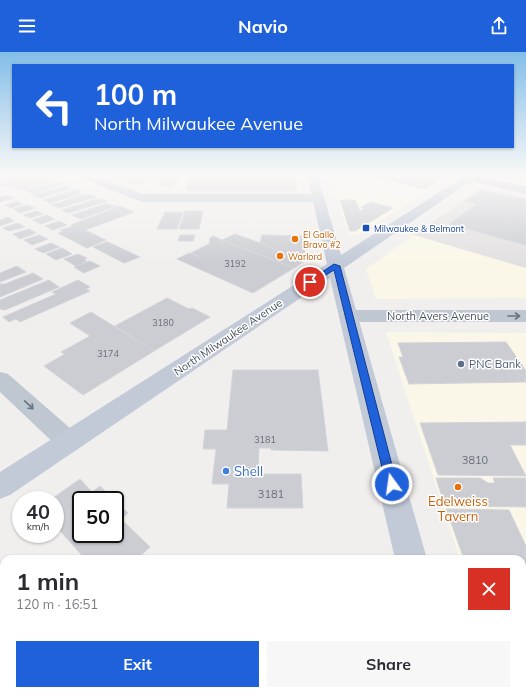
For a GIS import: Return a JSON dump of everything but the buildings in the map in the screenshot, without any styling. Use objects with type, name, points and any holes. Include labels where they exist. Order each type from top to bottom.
[{"type":"main road","points":[[320,204],[410,555]]},
{"type":"main road","name":"North Milwaukee Avenue","points":[[0,487],[430,204]]},
{"type":"street","name":"North Avers Avenue","points":[[349,316],[526,316]]},
{"type":"street","points":[[0,379],[69,442]]},
{"type":"shaded area","points":[[338,204],[407,204],[357,235],[349,234]]},
{"type":"shaded area","points":[[458,204],[526,204],[526,268],[414,235]]},
{"type":"shaded area","points":[[414,235],[526,268],[526,298],[376,299],[366,269]]},
{"type":"shaded area","points":[[386,332],[526,333],[526,555],[459,555]]},
{"type":"place","name":"Milwaukee & Belmont","points":[[366,228]]},
{"type":"place","name":"El Gallo Bravo #2","points":[[295,239]]},
{"type":"place","name":"Warlord","points":[[280,256]]},
{"type":"place","name":"PNC Bank","points":[[461,364]]},
{"type":"place","name":"Shell","points":[[226,471]]},
{"type":"place","name":"Edelweiss Tavern","points":[[458,487]]},
{"type":"route","points":[[310,282],[336,266],[392,484]]}]
